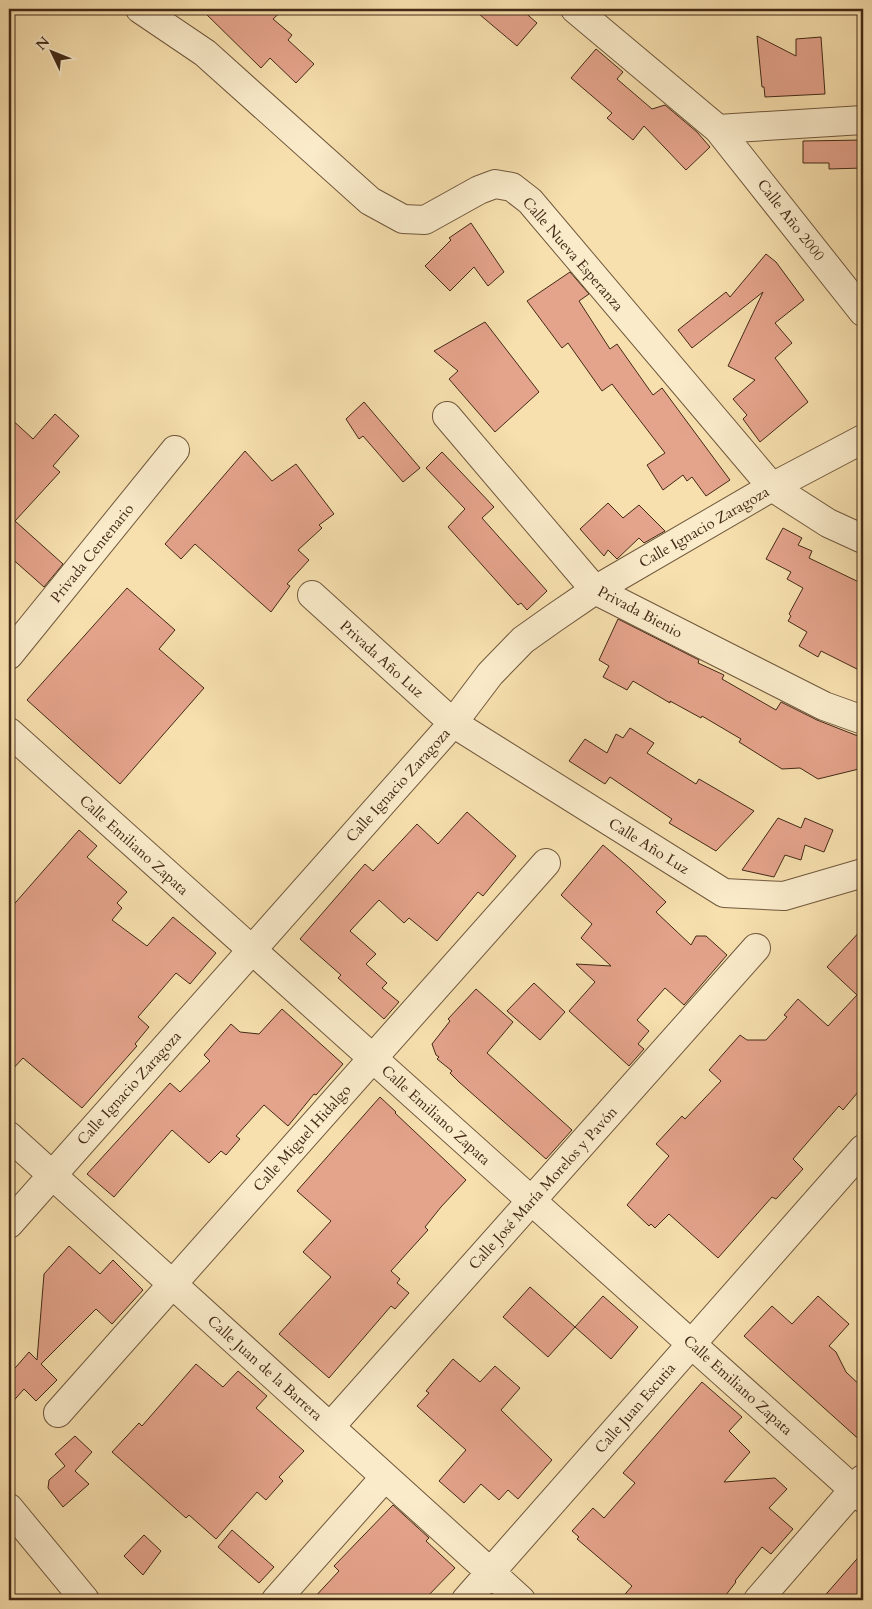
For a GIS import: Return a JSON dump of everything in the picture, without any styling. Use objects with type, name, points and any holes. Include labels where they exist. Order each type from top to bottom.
[{"type":"street","name":"Calle Nueva Esperanza","points":[[140,9],[206,53],[370,201],[403,219],[425,220],[478,190],[495,184],[512,187],[530,201],[772,487],[828,523],[863,539]]},
{"type":"street","name":"Calle Año 2000","points":[[575,9],[718,129],[863,312]]},
{"type":"street","points":[[718,129],[863,120]]},
{"type":"street","name":"Privada Bienio","points":[[446,416],[595,590],[824,706],[863,720]]},
{"type":"street","name":"Calle Ignacio Zaragoza","points":[[9,1224],[453,723],[490,674],[523,640],[595,590],[772,487],[863,439]]},
{"type":"street","name":"Privada Centenario","points":[[9,655],[175,450]]},
{"type":"street","name":"Privada Año Luz","points":[[312,595],[453,723]]},
{"type":"street","name":"Calle Año Luz","points":[[453,723],[724,893],[784,896],[863,873]]},
{"type":"street","name":"Calle Emiliano Zapata","points":[[9,732],[692,1344],[860,1489]]},
{"type":"street","name":"Calle Miguel Hidalgo","points":[[58,1414],[546,863]]},
{"type":"street","name":"Calle José María Morelos y Pavón","points":[[330,1427],[756,948]]},
{"type":"street","name":"Calle Juan de la Barrera","points":[[9,1136],[521,1600]]},
{"type":"street","name":"Calle Juan Escutia","points":[[466,1600],[863,1149]]},
{"type":"street","points":[[276,1600],[385,1477]]},
{"type":"street","points":[[758,1600],[860,1489]]},
{"type":"street","points":[[9,1508],[85,1600]]},
{"type":"building","points":[[201,9],[284,9],[273,19],[292,35],[288,40],[314,64],[296,83],[270,58],[261,68]]},
{"type":"building","points":[[473,9],[521,9],[537,23],[517,46]]},
{"type":"building","points":[[757,36],[796,56],[796,39],[821,37],[825,94],[765,97],[764,87],[762,87]]},
{"type":"building","points":[[596,49],[623,72],[617,79],[652,109],[665,105],[697,132],[710,147],[686,170],[644,126],[633,140],[607,118],[612,113],[571,78]]},
{"type":"building","points":[[863,140],[863,168],[829,169],[829,163],[803,163],[803,141]]},
{"type":"building","points":[[471,223],[504,272],[488,286],[474,267],[450,291],[425,266],[451,240],[449,238]]},
{"type":"building","points":[[766,254],[776,262],[804,300],[775,323],[792,343],[775,358],[808,402],[760,442],[743,419],[747,415],[733,399],[755,380],[728,366],[763,292],[692,348],[678,330],[726,292],[730,297]]},
{"type":"building","points":[[570,272],[589,294],[579,301],[610,349],[617,344],[653,395],[662,388],[730,480],[706,496],[692,477],[687,481],[683,475],[663,490],[647,465],[665,453],[612,384],[602,391],[568,343],[562,348],[527,301]]},
{"type":"building","points":[[485,322],[539,392],[495,432],[449,379],[458,371],[434,351]]},
{"type":"building","points":[[364,402],[420,468],[403,482],[363,436],[359,439],[346,419]]},
{"type":"building","points":[[55,414],[79,436],[53,466],[60,472],[15,521],[63,564],[44,587],[9,556],[9,417],[33,439]]},
{"type":"building","points":[[245,451],[272,481],[296,464],[334,514],[319,525],[322,528],[298,550],[309,560],[287,584],[290,586],[271,612],[195,544],[181,559],[165,544]]},
{"type":"building","points":[[442,452],[494,507],[482,518],[547,591],[527,610],[521,603],[518,605],[448,527],[465,509],[426,468]]},
{"type":"building","points":[[608,503],[623,518],[639,505],[665,531],[644,543],[639,538],[617,559],[608,550],[604,556],[580,529]]},
{"type":"building","points":[[783,528],[802,538],[798,545],[812,551],[809,558],[863,584],[863,672],[821,651],[818,657],[799,646],[807,632],[788,621],[791,616],[789,614],[803,588],[787,579],[791,572],[766,559]]},
{"type":"building","points":[[127,588],[175,630],[159,649],[204,688],[120,784],[27,700]]},
{"type":"building","points":[[618,619],[699,660],[698,663],[724,675],[722,679],[776,710],[781,702],[817,720],[863,738],[863,768],[818,779],[800,768],[782,769],[739,742],[741,739],[702,716],[701,718],[670,701],[670,703],[633,681],[627,690],[603,677],[609,666],[599,660]]},
{"type":"building","points":[[630,728],[654,743],[647,753],[696,784],[699,779],[754,811],[716,851],[669,823],[672,819],[610,777],[605,784],[569,761],[585,739],[607,753],[616,734],[623,738]]},
{"type":"building","points":[[467,812],[516,856],[483,896],[478,892],[437,941],[409,918],[404,923],[379,900],[350,931],[376,954],[366,964],[387,983],[382,988],[399,1002],[384,1019],[338,978],[341,975],[300,939],[365,864],[373,871],[417,824],[438,844]]},
{"type":"building","points":[[778,818],[801,828],[805,818],[833,830],[824,852],[805,845],[801,860],[785,855],[774,877],[742,870]]},
{"type":"building","points":[[79,830],[97,846],[87,857],[127,892],[117,903],[122,908],[112,920],[147,946],[173,917],[216,953],[190,984],[176,973],[138,1017],[149,1027],[135,1044],[137,1046],[82,1108],[23,1058],[9,1073],[9,910]]},
{"type":"building","points":[[603,845],[666,902],[656,912],[691,945],[696,936],[706,936],[727,955],[684,1005],[665,988],[637,1020],[649,1031],[638,1044],[644,1049],[629,1066],[569,1011],[595,982],[576,964],[611,966],[581,938],[592,924],[561,895]]},
{"type":"building","points":[[863,928],[863,1086],[843,1110],[839,1106],[793,1159],[803,1169],[776,1199],[772,1197],[718,1258],[669,1214],[655,1228],[651,1224],[649,1226],[627,1205],[669,1156],[656,1144],[682,1116],[685,1119],[721,1081],[709,1070],[740,1035],[747,1040],[766,1040],[787,1017],[784,1015],[798,999],[828,1026],[857,995],[827,967]]},
{"type":"building","points":[[534,983],[565,1012],[540,1040],[507,1011]]},
{"type":"building","points":[[476,989],[513,1022],[487,1053],[572,1130],[546,1159],[459,1082],[450,1073],[452,1071],[437,1059],[439,1057],[436,1055],[432,1044],[450,1021],[448,1019]]},
{"type":"building","points":[[282,1009],[343,1064],[316,1095],[314,1094],[288,1126],[264,1105],[236,1136],[240,1139],[226,1155],[221,1151],[209,1163],[172,1130],[114,1197],[87,1174],[170,1083],[180,1092],[210,1061],[204,1055],[231,1024],[240,1032],[259,1034]]},
{"type":"building","points":[[380,1097],[466,1180],[425,1227],[428,1230],[391,1271],[400,1279],[397,1283],[409,1293],[395,1309],[391,1306],[329,1378],[279,1334],[331,1277],[303,1252],[331,1221],[297,1191]]},
{"type":"building","points":[[69,1246],[100,1274],[113,1260],[143,1290],[112,1324],[96,1309],[41,1364],[57,1380],[36,1401],[24,1389],[9,1406],[9,1375],[29,1352],[37,1360],[44,1274]]},
{"type":"building","points":[[530,1287],[575,1327],[548,1357],[503,1317]]},
{"type":"building","points":[[603,1296],[638,1327],[611,1359],[575,1327]]},
{"type":"building","points":[[818,1296],[849,1324],[829,1346],[836,1352],[846,1372],[863,1388],[863,1443],[744,1336],[772,1306],[792,1324]]},
{"type":"building","points":[[453,1359],[480,1382],[495,1366],[520,1388],[501,1410],[552,1460],[518,1499],[508,1490],[499,1500],[481,1484],[464,1503],[439,1481],[466,1450],[417,1406],[429,1393],[426,1391]]},
{"type":"building","points":[[196,1364],[223,1387],[238,1371],[267,1396],[256,1408],[304,1451],[279,1477],[283,1481],[266,1500],[257,1492],[216,1539],[189,1515],[186,1518],[112,1452],[139,1423],[142,1426]]},
{"type":"building","points":[[702,1382],[742,1417],[729,1431],[750,1452],[724,1482],[775,1478],[787,1489],[769,1508],[793,1529],[771,1554],[762,1547],[722,1600],[620,1600],[632,1586],[577,1539],[579,1537],[572,1531],[593,1508],[604,1518],[635,1483],[623,1473]]},
{"type":"building","points":[[75,1436],[92,1452],[75,1471],[89,1484],[63,1507],[48,1488],[49,1480],[65,1466],[55,1454]]},
{"type":"building","points":[[393,1505],[429,1538],[426,1541],[455,1568],[424,1600],[312,1600],[339,1571],[334,1566]]},
{"type":"building","points":[[232,1530],[274,1567],[259,1583],[218,1547]]},
{"type":"building","points":[[144,1535],[161,1551],[143,1575],[124,1556]]},
{"type":"building","points":[[863,1552],[863,1600],[821,1600]]}]
